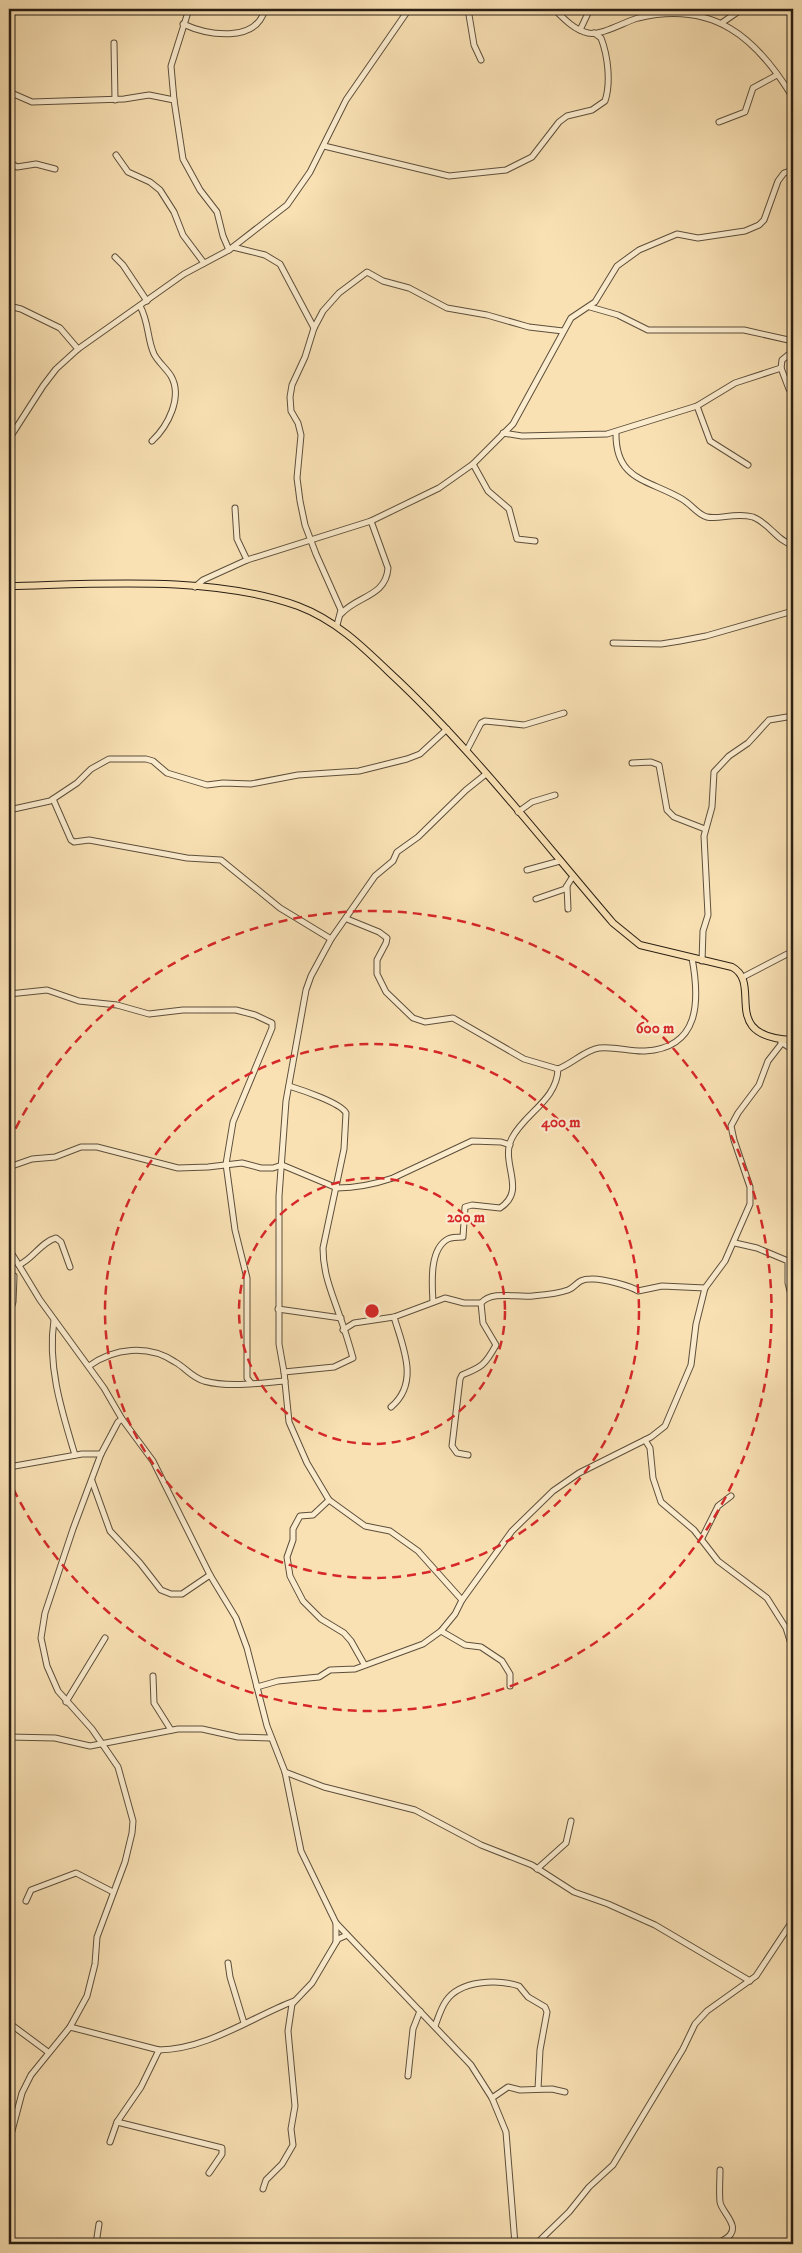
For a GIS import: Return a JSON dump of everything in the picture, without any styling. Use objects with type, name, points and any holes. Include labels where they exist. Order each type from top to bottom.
[{"type":"main road","points":[[9,586],[120,583],[245,592],[298,606],[337,625],[410,691],[467,750],[613,923],[630,939],[653,950],[732,967],[739,971],[743,977],[747,1018],[758,1031],[774,1038],[793,1040]]},
{"type":"street","points":[[189,9],[171,66],[174,100],[184,159],[200,190],[217,212],[223,236],[231,248],[265,255],[280,264],[314,328]]},
{"type":"street","points":[[183,24],[212,34],[240,33],[262,18],[265,9]]},
{"type":"street","points":[[9,439],[43,386],[56,369],[78,348],[178,278],[231,248],[287,204],[297,192],[324,146],[346,100],[409,9]]},
{"type":"street","points":[[468,9],[474,45],[481,60]]},
{"type":"street","points":[[554,9],[580,30],[599,35],[603,43]]},
{"type":"street","points":[[580,30],[590,9]]},
{"type":"street","points":[[723,22],[742,9]]},
{"type":"street","points":[[594,33],[629,21],[662,13],[688,12],[723,22],[757,49],[771,63],[777,76],[793,98]]},
{"type":"street","points":[[324,146],[449,176],[512,168],[532,157],[559,122],[568,116],[592,110],[605,101],[607,85],[603,43],[604,34],[607,29]]},
{"type":"street","points":[[114,43],[115,100]]},
{"type":"street","points":[[718,122],[745,112],[753,88],[777,76]]},
{"type":"street","points":[[9,92],[32,102],[115,100],[149,95],[174,100]]},
{"type":"street","points":[[116,155],[128,172],[150,182],[160,190],[174,212],[183,235],[204,263]]},
{"type":"street","points":[[9,162],[17,167],[36,164],[55,170]]},
{"type":"street","points":[[195,587],[203,580],[247,560],[371,521],[439,488],[473,464],[513,424],[571,318],[590,307],[617,266],[639,250],[678,234],[698,238],[745,231],[759,225],[764,220],[778,181],[784,173],[793,170]]},
{"type":"street","points":[[114,257],[123,265],[147,301]]},
{"type":"street","points":[[337,625],[340,614],[338,603],[305,525],[298,490],[300,430],[290,405],[292,385],[305,357],[314,328],[332,299],[358,276],[366,272],[383,282],[409,288],[448,308],[487,315],[529,327],[563,331]]},
{"type":"street","points":[[9,306],[29,312],[60,328],[78,348]]},
{"type":"street","points":[[140,306],[148,324],[155,355],[171,376],[176,395],[175,404],[152,441]]},
{"type":"street","points":[[590,307],[618,315],[640,327],[656,331],[706,328],[744,330],[793,341]]},
{"type":"street","points":[[793,351],[782,360],[781,368],[788,389],[793,394]]},
{"type":"street","points":[[504,433],[522,436],[553,434],[586,436],[616,432],[697,406],[735,383],[781,368]]},
{"type":"street","points":[[697,406],[710,441],[748,465]]},
{"type":"street","points":[[616,432],[618,453],[623,465],[636,478],[682,499],[708,517],[735,515],[755,518],[786,543],[793,545]]},
{"type":"street","points":[[473,464],[488,491],[509,509],[517,538],[535,541]]},
{"type":"street","points":[[235,508],[237,539],[247,560]]},
{"type":"street","points":[[340,614],[373,594],[387,575],[388,568],[371,521]]},
{"type":"street","points":[[613,644],[661,644],[680,641],[713,634],[793,611]]},
{"type":"street","points":[[467,750],[481,722],[524,725],[564,712]]},
{"type":"street","points":[[702,961],[703,931],[708,915],[703,844],[705,829],[712,807],[713,776],[718,766],[748,743],[769,720],[793,716]]},
{"type":"street","points":[[9,810],[43,804],[53,799],[77,783],[91,769],[109,759],[146,759],[153,761],[167,773],[207,785],[251,784],[298,775],[359,771],[408,759],[420,754],[447,729]]},
{"type":"street","points":[[632,763],[652,762],[659,765],[667,810],[674,817],[705,829]]},
{"type":"street","points":[[462,1600],[418,1551],[390,1531],[365,1526],[329,1500],[307,1463],[291,1430],[279,1344],[277,1246],[284,1114],[310,976],[331,938],[347,919],[375,876],[393,861],[397,852],[418,838],[466,790],[486,774]]},
{"type":"street","points":[[518,812],[532,802],[555,795]]},
{"type":"street","points":[[53,799],[71,840],[74,842],[89,840],[187,858],[221,860],[280,908],[331,938]]},
{"type":"street","points":[[527,870],[560,861]]},
{"type":"street","points":[[536,899],[561,891],[567,886],[573,876]]},
{"type":"street","points":[[567,886],[568,910]]},
{"type":"street","points":[[347,919],[379,932],[386,938],[386,943],[377,960],[377,974],[386,992],[413,1018],[425,1022],[453,1018],[524,1059],[558,1069],[598,1048],[644,1051],[666,1047],[681,1040],[695,1012],[696,983],[692,958]]},
{"type":"street","points":[[743,977],[793,951]]},
{"type":"street","points":[[9,994],[47,990],[78,1001],[117,1005],[149,1014],[183,1010],[246,1011],[269,1022],[272,1028],[233,1122],[226,1164],[235,1230],[246,1268],[247,1378],[251,1383]]},
{"type":"street","points":[[774,1038],[793,1050]]},
{"type":"street","points":[[257,1687],[278,1681],[319,1676],[330,1670],[355,1669],[364,1664],[423,1644],[441,1631],[455,1614],[462,1600],[512,1531],[553,1491],[592,1466],[645,1440],[665,1426],[691,1365],[696,1324],[705,1288],[725,1261],[734,1243],[745,1219],[751,1195],[731,1126],[738,1113],[759,1085],[768,1062],[782,1043]]},
{"type":"street","points":[[433,1302],[432,1275],[437,1253],[442,1243],[450,1238],[463,1237],[465,1207],[472,1205],[500,1208],[512,1197],[514,1184],[508,1160],[510,1145],[517,1132],[555,1085],[558,1069]]},
{"type":"street","points":[[284,1372],[334,1367],[353,1358],[343,1330],[341,1318],[329,1292],[323,1261],[323,1248],[337,1188],[346,1134],[345,1111],[318,1097],[289,1086]]},
{"type":"street","points":[[9,1167],[32,1159],[55,1157],[81,1146],[97,1147],[178,1168],[208,1168],[242,1163],[273,1168],[282,1165],[337,1188],[387,1180],[472,1141],[501,1142],[510,1145]]},
{"type":"street","points":[[9,1281],[19,1266],[26,1262],[42,1246],[56,1238],[62,1242],[70,1268]]},
{"type":"street","points":[[734,1243],[757,1248],[788,1261],[788,1283],[793,1303]]},
{"type":"street","points":[[9,1249],[54,1320],[153,1461],[210,1575],[222,1591],[243,1634],[271,1738],[285,1772],[301,1852],[336,1923],[471,2065],[492,2098],[506,2132],[515,2244]]},
{"type":"street","points":[[9,1314],[13,1302],[14,1276]]},
{"type":"street","points":[[468,1455],[457,1453],[452,1446],[460,1379],[465,1374],[476,1371],[485,1362],[496,1345],[483,1323],[481,1303],[485,1298],[502,1295],[531,1296],[569,1290],[577,1281],[588,1279],[631,1286],[638,1291],[662,1286],[705,1288]]},
{"type":"street","points":[[343,1330],[360,1321],[394,1318],[445,1298],[464,1303],[481,1303]]},
{"type":"street","points":[[278,1309],[341,1318]]},
{"type":"street","points":[[391,1407],[402,1397],[408,1378],[406,1357],[394,1318]]},
{"type":"street","points":[[54,1320],[51,1343],[58,1400],[74,1455]]},
{"type":"street","points":[[88,1366],[104,1356],[119,1351],[146,1351],[165,1356],[178,1363],[187,1372],[204,1381],[219,1384],[285,1381]]},
{"type":"street","points":[[9,2142],[11,2122],[31,2075],[70,2027],[87,1996],[95,1964],[97,1938],[131,1844],[133,1821],[118,1767],[92,1729],[58,1691],[47,1666],[42,1645],[42,1626],[73,1529],[101,1454],[118,1422],[122,1419]]},
{"type":"street","points":[[645,1440],[650,1448],[653,1478],[658,1497],[666,1507],[702,1538],[718,1561],[767,1598],[786,1628],[793,1650]]},
{"type":"street","points":[[9,1468],[74,1455],[101,1454]]},
{"type":"street","points":[[92,1481],[110,1531],[140,1563],[161,1590],[171,1594],[182,1594],[210,1575]]},
{"type":"street","points":[[702,1538],[718,1506],[732,1496]]},
{"type":"street","points":[[329,1500],[313,1515],[300,1516],[296,1524],[294,1540],[286,1557],[287,1570],[303,1600],[321,1618],[344,1633],[364,1664]]},
{"type":"street","points":[[441,1631],[465,1645],[481,1647],[502,1662],[510,1674],[510,1686]]},
{"type":"street","points":[[66,1702],[96,1648],[105,1638]]},
{"type":"street","points":[[153,1676],[154,1703],[171,1730]]},
{"type":"street","points":[[9,1737],[55,1738],[90,1746],[104,1745],[171,1730],[202,1729],[228,1736],[271,1738]]},
{"type":"street","points":[[285,1772],[324,1787],[415,1810],[481,1844],[537,1869],[574,1892],[615,1907],[655,1925],[750,1981]]},
{"type":"street","points":[[537,1869],[566,1843],[571,1821]]},
{"type":"street","points":[[26,1901],[31,1890],[76,1873],[113,1892]]},
{"type":"street","points":[[536,2244],[569,2212],[589,2187],[612,2165],[683,2049],[694,2024],[707,2011],[750,1981],[774,1952],[793,1920]]},
{"type":"street","points":[[335,1944],[336,1923]]},
{"type":"street","points":[[263,2189],[266,2180],[282,2164],[292,2150],[293,2145],[291,2129],[295,2106],[288,2031],[292,2004],[312,1983],[340,1937],[346,1935]]},
{"type":"street","points":[[228,1964],[244,2023]]},
{"type":"street","points":[[435,2026],[447,2000],[459,1990],[479,1984],[498,1982],[519,1986],[528,1997],[545,2007],[547,2012],[540,2050],[538,2089]]},
{"type":"street","points":[[70,2027],[159,2050],[193,2045],[295,2000]]},
{"type":"street","points":[[408,2076],[413,2029],[420,2011]]},
{"type":"street","points":[[9,2023],[48,2052]]},
{"type":"street","points":[[110,2142],[117,2122],[141,2086],[159,2050]]},
{"type":"street","points":[[492,2098],[508,2087],[520,2090],[538,2089],[566,2092]]},
{"type":"street","points":[[117,2122],[222,2148],[222,2154],[209,2173]]},
{"type":"street","points":[[695,2244],[698,2242],[718,2243],[728,2237],[731,2230],[732,2222],[720,2202],[720,2170]]},
{"type":"street","points":[[96,2244],[99,2224]]}]
